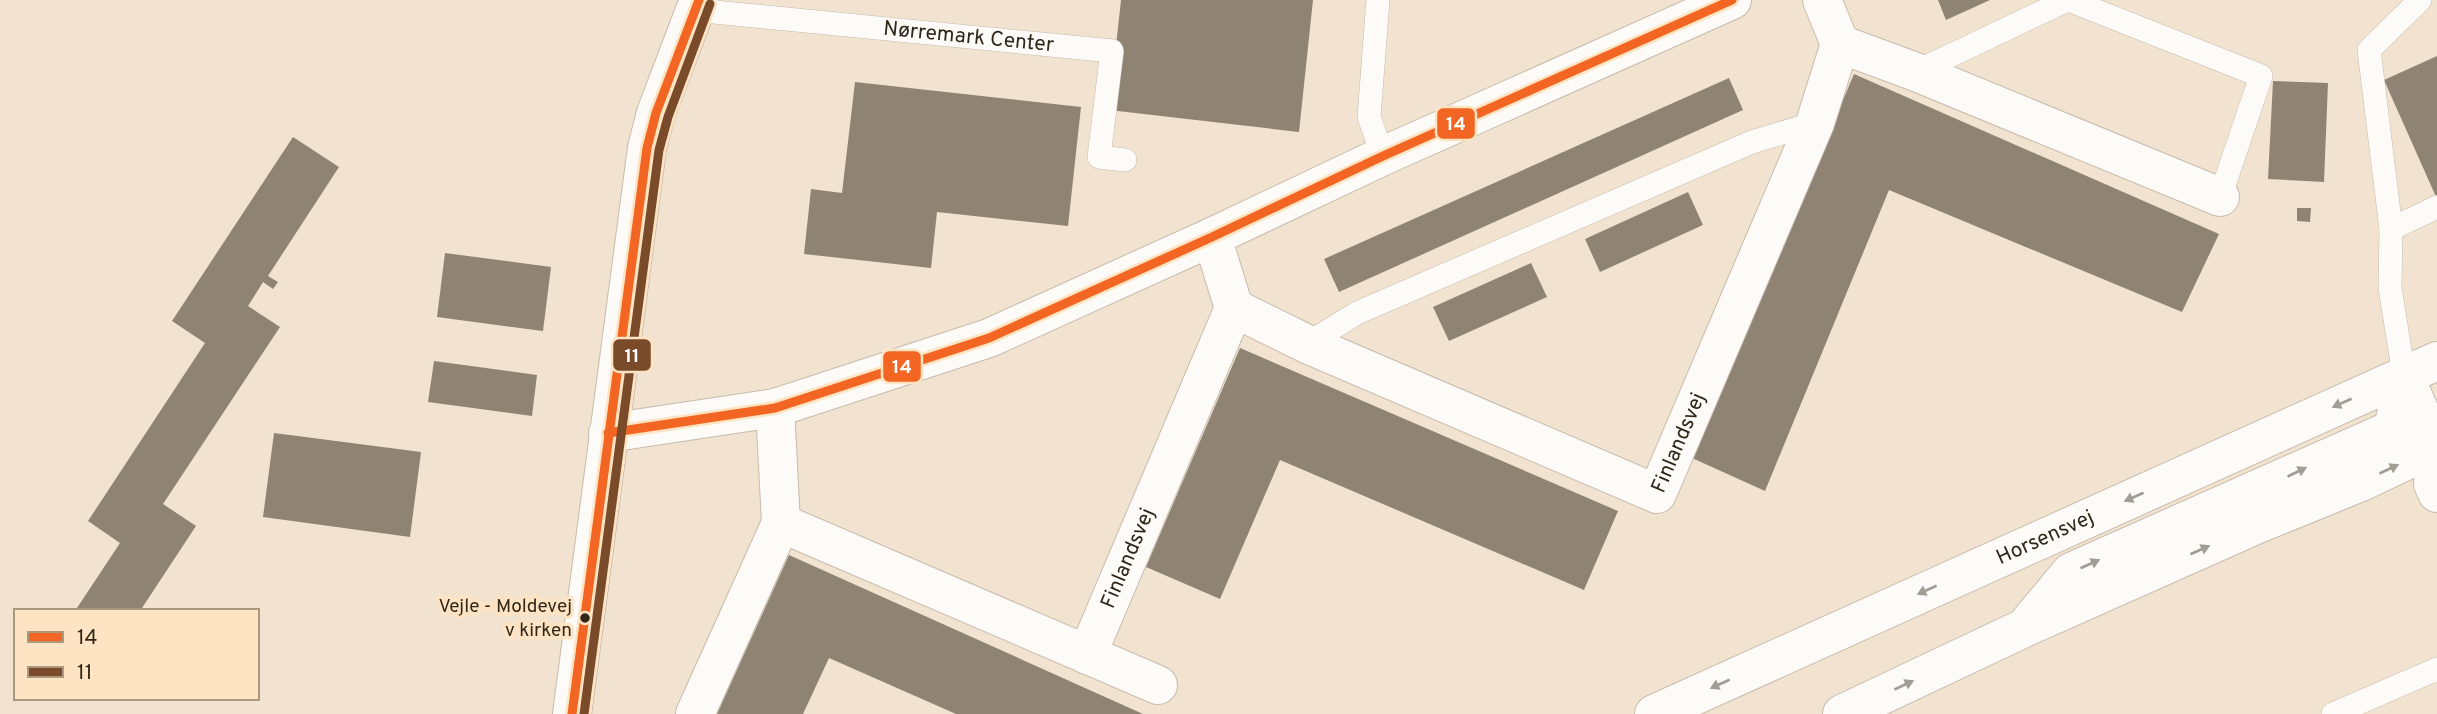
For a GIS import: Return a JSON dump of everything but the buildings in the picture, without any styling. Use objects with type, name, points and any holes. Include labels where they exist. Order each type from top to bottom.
[{"type":"street","points":[[608,433],[775,408],[989,338],[1383,156],[1732,0]]},
{"type":"street","points":[[1822,0],[1840,44],[1916,72],[2220,197]]},
{"type":"street","points":[[572,714],[647,148],[656,113],[697,5]]},
{"type":"street","name":"Finlandsvej","points":[[1087,655],[1234,308],[1307,344],[1657,494],[1815,123],[1840,44]]},
{"type":"street","points":[[1212,237],[1234,308]]},
{"type":"street","points":[[2421,368],[2436,444],[2433,484],[2437,493]]},
{"type":"street","points":[[2024,628],[2071,572],[2393,429],[2421,368]]},
{"type":"street","name":"Horsensvej","points":[[1654,714],[2421,368]]},
{"type":"street","points":[[695,714],[781,523],[775,408]]},
{"type":"street","points":[[1842,714],[2024,628],[2258,524],[2361,482],[2436,444]]},
{"type":"street","points":[[781,523],[1158,685]]},
{"type":"lane","points":[[1378,0],[1369,117],[1383,156]]},
{"type":"lane","points":[[1916,72],[2068,0],[2261,76],[2220,197]]},
{"type":"lane","points":[[2420,0],[2369,50],[2391,229],[2390,288],[2421,368]]},
{"type":"lane","name":"Nørremark Center","points":[[697,5],[1111,51],[1099,157],[1125,160]]},
{"type":"lane","points":[[1307,344],[1357,313],[1752,142],[1815,123]]},
{"type":"lane","points":[[2391,229],[2437,207]]},
{"type":"lane","points":[[2333,714],[2437,669]]},
{"type":"transit line","name":"14","points":[[572,714],[647,148],[656,113],[699,0]]},
{"type":"transit line","name":"14","points":[[608,433],[775,408],[989,338],[1383,156],[1732,0]]},
{"type":"transit line","name":"11","points":[[584,714],[659,150],[668,117],[710,4]]},
{"type":"place","name":"Vejle - Moldevej v kirken","points":[[585,618]]}]
